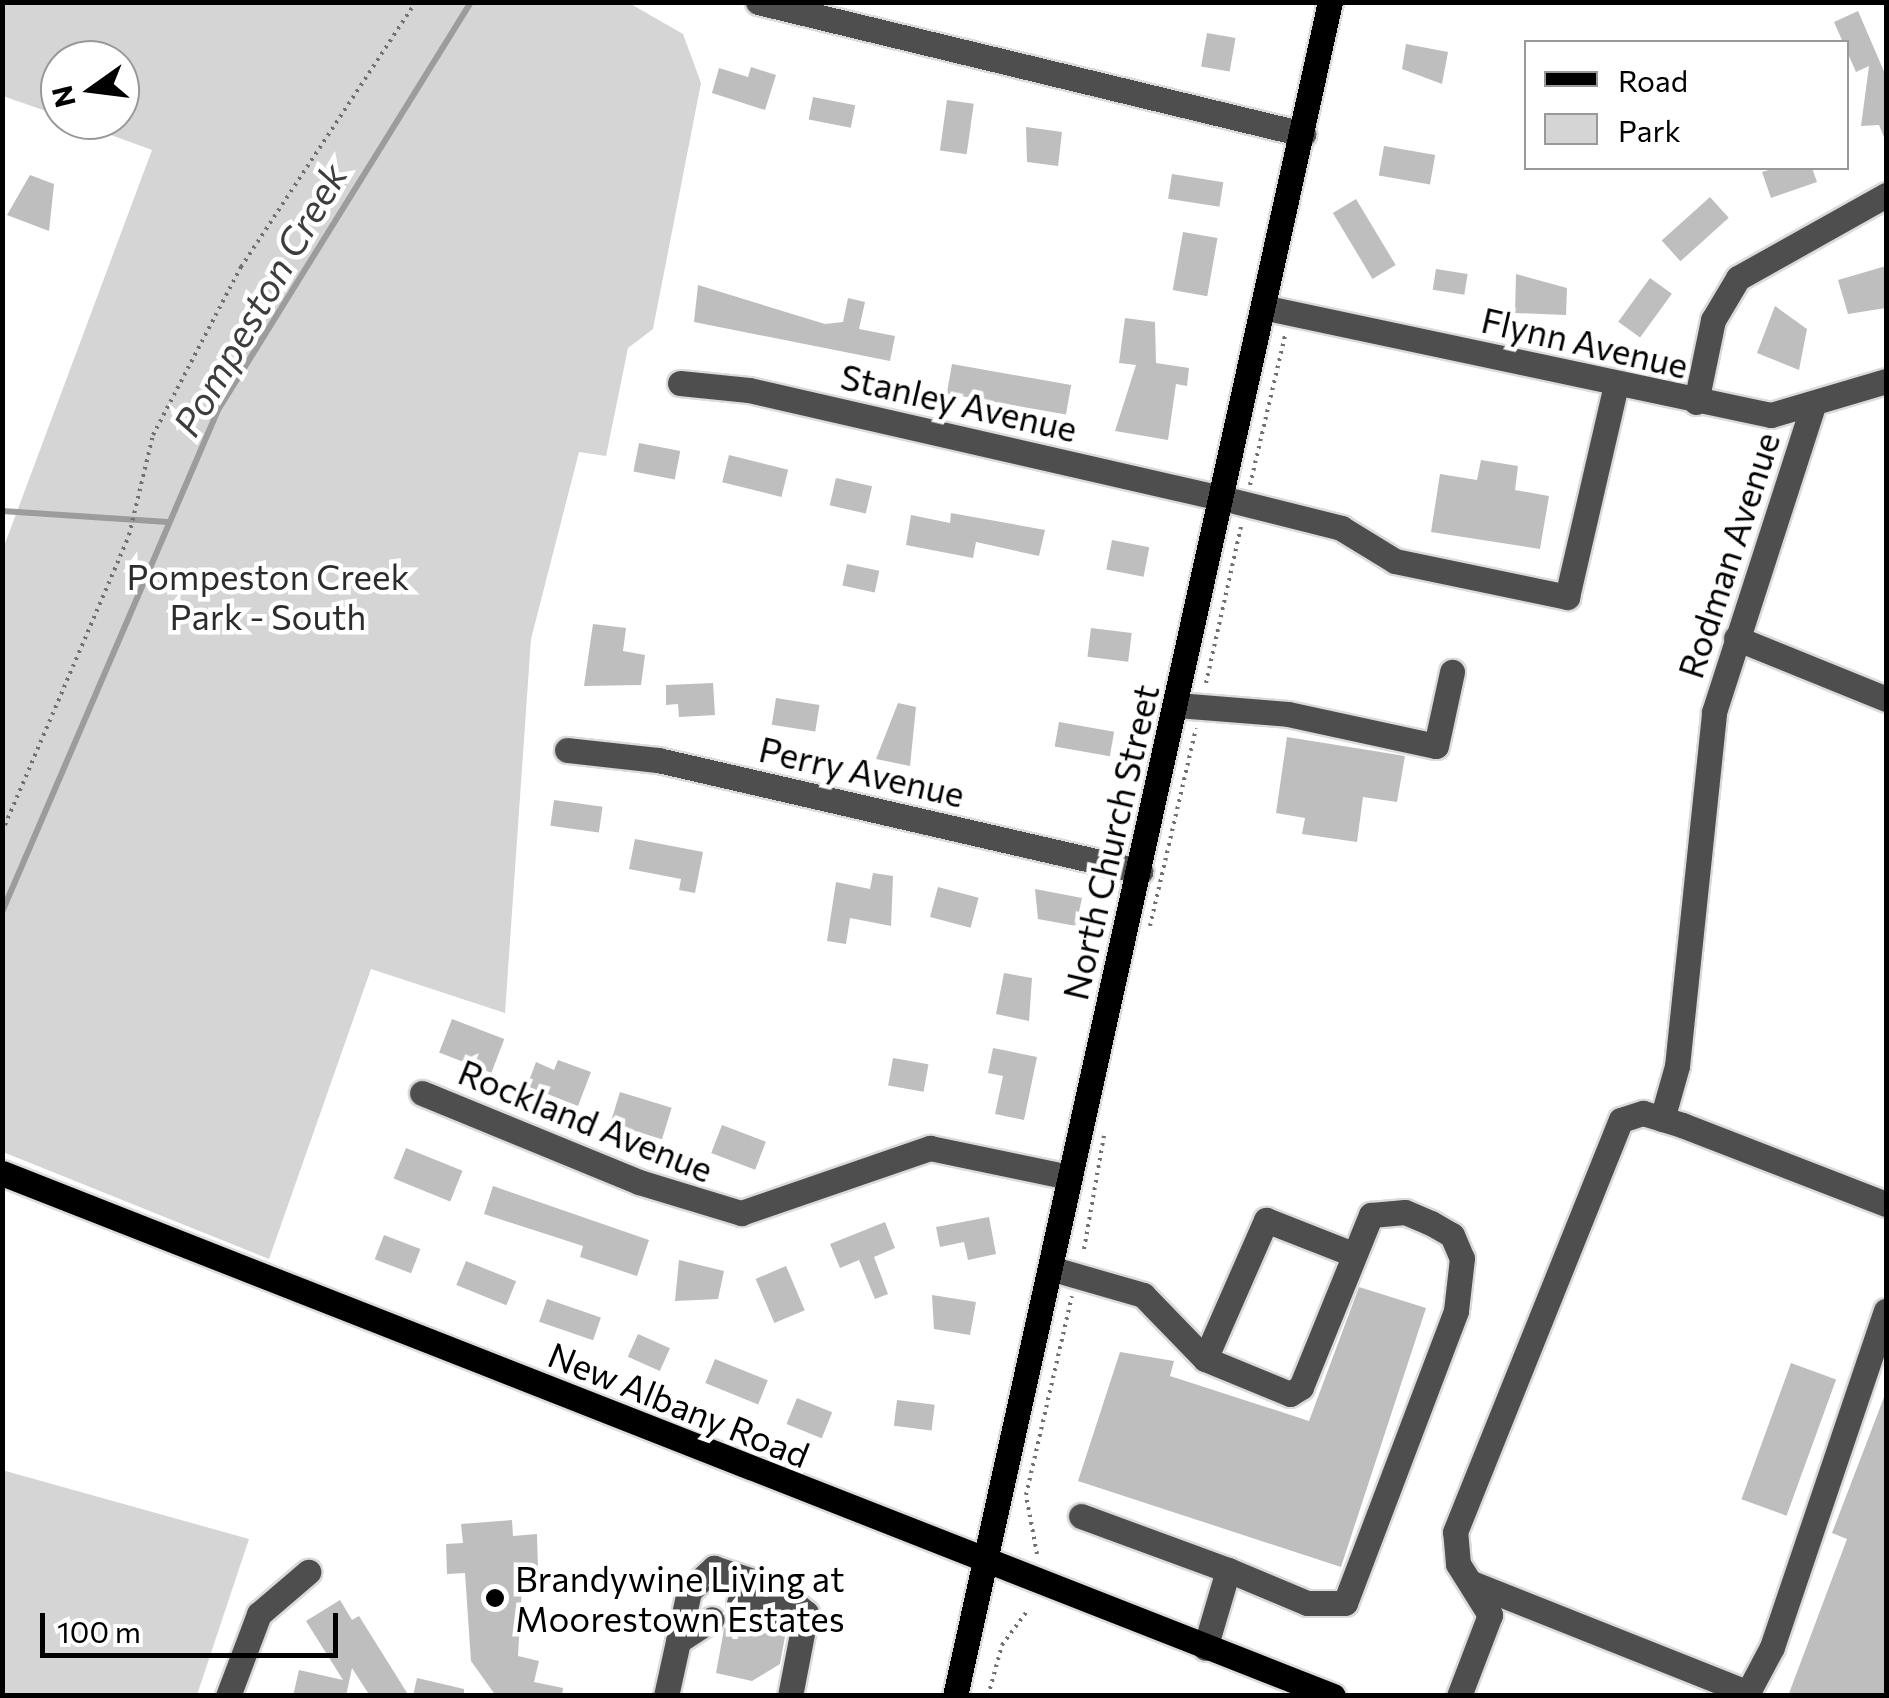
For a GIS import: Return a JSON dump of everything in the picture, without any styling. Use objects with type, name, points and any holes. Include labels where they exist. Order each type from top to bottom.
[{"type":"main road","name":"North Church Street","points":[[955,1696],[1267,308],[1330,2]]},
{"type":"main road","name":"New Albany Road","points":[[2,1173],[986,1564],[1333,1696]]},
{"type":"street","points":[[758,2],[1303,134]]},
{"type":"street","points":[[1696,402],[1714,320],[1738,278],[1886,195]]},
{"type":"street","name":"Flynn Avenue","points":[[1267,308],[1771,416],[1812,408],[1886,381]]},
{"type":"street","name":"Stanley Avenue","points":[[680,383],[749,390],[1222,498],[1341,528],[1396,561],[1567,596],[1616,384]]},
{"type":"street","name":"Rodman Avenue","points":[[1662,1119],[1677,1066],[1713,726],[1736,638],[1812,408]]},
{"type":"street","points":[[1736,638],[1886,699]]},
{"type":"street","points":[[1177,705],[1288,714],[1436,746],[1452,672]]},
{"type":"street","name":"Perry Avenue","points":[[567,750],[658,760],[1140,872]]},
{"type":"street","name":"Rockland Avenue","points":[[422,1092],[692,1202],[740,1213],[930,1148],[1069,1177]]},
{"type":"street","points":[[1459,1696],[1490,1614],[1458,1564],[1456,1532],[1610,1139],[1621,1120],[1662,1119],[1886,1204]]},
{"type":"street","points":[[1053,1270],[1143,1295],[1205,1359],[1290,1394],[1302,1387],[1350,1253],[1371,1215],[1405,1212],[1452,1235],[1462,1258],[1456,1311],[1345,1603],[1307,1603],[1081,1516]]},
{"type":"street","points":[[1205,1359],[1258,1226],[1266,1220],[1350,1253]]},
{"type":"street","points":[[1472,1583],[1748,1694],[1886,1310]]},
{"type":"street","points":[[671,1694],[689,1591],[714,1568],[797,1600],[804,1632],[790,1696]]},
{"type":"street","points":[[1205,1648],[1228,1570]]},
{"type":"street","points":[[228,1696],[259,1614],[308,1572]]},
{"type":"street","points":[[740,1603],[768,1604],[804,1632]]},
{"type":"street","points":[[678,1641],[712,1619]]},
{"type":"path","points":[[2,832],[130,532],[152,435],[241,267],[416,2]]},
{"type":"path","points":[[1250,485],[1285,336]]},
{"type":"path","points":[[1206,683],[1242,525]]},
{"type":"path","points":[[1146,946],[1196,728]]},
{"type":"path","points":[[1084,1249],[1107,1120]]},
{"type":"path","points":[[1034,1558],[1026,1495],[1072,1294]]},
{"type":"path","points":[[988,1696],[1002,1645],[1028,1610]]},
{"type":"green space","name":"Pompeston Creek Park - South","points":[[3,3],[629,3],[683,34],[701,83],[653,329],[628,348],[606,456],[579,452],[531,639],[505,1013],[371,969],[269,1259],[3,1152],[3,549],[152,150],[125,140],[140,140],[140,40],[40,40],[40,109],[3,96]]},
{"type":"green space","points":[[2,1470],[249,1539],[197,1695],[3,1695]]},
{"type":"building","points":[[1858,11],[1886,76],[1886,142],[1879,125],[1861,126],[1869,66],[1856,72],[1849,56],[1849,40],[1842,40],[1834,22]]},
{"type":"building","points":[[1207,33],[1236,38],[1230,72],[1201,66]]},
{"type":"building","points":[[1406,44],[1448,52],[1442,84],[1402,69]]},
{"type":"building","points":[[751,67],[776,75],[765,110],[712,93],[719,68],[748,77]]},
{"type":"building","points":[[813,97],[855,105],[851,128],[809,120]]},
{"type":"building","points":[[947,100],[974,104],[967,154],[940,151]]},
{"type":"building","points":[[1026,127],[1062,132],[1058,166],[1027,162]]},
{"type":"building","points":[[1384,146],[1435,155],[1430,185],[1379,176]]},
{"type":"building","points":[[1813,170],[1817,182],[1771,198],[1762,172]]},
{"type":"building","points":[[1172,174],[1223,182],[1219,207],[1168,199]]},
{"type":"building","points":[[30,175],[54,184],[49,231],[7,215]]},
{"type":"building","points":[[1710,197],[1729,218],[1680,261],[1662,240]]},
{"type":"building","points":[[1356,199],[1396,265],[1373,279],[1333,213]]},
{"type":"building","points":[[1183,232],[1217,238],[1207,296],[1173,290]]},
{"type":"building","points":[[1886,266],[1886,308],[1848,314],[1838,280]]},
{"type":"building","points":[[1436,269],[1468,274],[1464,295],[1433,290]]},
{"type":"building","points":[[1516,274],[1567,288],[1566,315],[1515,313]]},
{"type":"building","points":[[1650,278],[1672,294],[1640,338],[1618,322]]},
{"type":"building","points":[[698,285],[825,324],[843,322],[848,298],[865,302],[859,329],[895,336],[890,361],[694,322]]},
{"type":"building","points":[[1775,306],[1807,329],[1799,370],[1757,353]]},
{"type":"building","points":[[1125,318],[1155,322],[1156,363],[1189,368],[1187,386],[1176,384],[1168,440],[1115,431],[1136,365],[1119,363]]},
{"type":"building","points":[[952,364],[1071,385],[1066,415],[947,394]]},
{"type":"building","points":[[639,443],[680,451],[675,479],[633,471]]},
{"type":"building","points":[[729,455],[788,470],[781,497],[722,482]]},
{"type":"building","points":[[1481,460],[1518,466],[1515,490],[1549,496],[1540,549],[1431,532],[1440,474],[1477,480]]},
{"type":"building","points":[[836,478],[872,486],[866,514],[830,505]]},
{"type":"building","points":[[951,513],[1045,530],[1039,556],[976,542],[973,558],[906,545],[911,515],[950,523]]},
{"type":"building","points":[[1112,540],[1149,547],[1144,577],[1106,569]]},
{"type":"building","points":[[847,564],[879,571],[875,592],[842,586]]},
{"type":"building","points":[[593,624],[626,628],[623,651],[645,655],[641,685],[584,686]]},
{"type":"building","points":[[1091,628],[1132,633],[1128,662],[1087,657]]},
{"type":"building","points":[[713,683],[715,715],[679,717],[678,704],[666,705],[666,685]]},
{"type":"building","points":[[776,698],[819,705],[815,732],[772,725]]},
{"type":"building","points":[[898,703],[916,707],[910,766],[876,759]]},
{"type":"building","points":[[1059,722],[1114,732],[1110,756],[1055,747]]},
{"type":"building","points":[[1287,737],[1405,756],[1397,802],[1363,797],[1357,842],[1302,834],[1305,818],[1276,813]]},
{"type":"building","points":[[554,800],[603,807],[599,833],[550,826]]},
{"type":"building","points":[[635,839],[703,852],[695,893],[679,890],[681,879],[629,869]]},
{"type":"building","points":[[873,873],[893,876],[891,926],[850,918],[846,944],[827,941],[836,882],[870,889]]},
{"type":"building","points":[[938,887],[979,898],[971,928],[930,917]]},
{"type":"building","points":[[1035,889],[1082,898],[1076,926],[1038,919]]},
{"type":"building","points":[[1004,973],[1032,978],[1029,1021],[996,1014]]},
{"type":"building","points":[[452,1019],[504,1039],[491,1073],[439,1053]]},
{"type":"building","points":[[993,1048],[1037,1057],[1024,1120],[995,1114],[1003,1076],[988,1073]]},
{"type":"building","points":[[893,1058],[928,1064],[924,1092],[888,1086]]},
{"type":"building","points":[[558,1060],[591,1072],[578,1106],[527,1086],[536,1062],[554,1070]]},
{"type":"building","points":[[620,1092],[672,1108],[662,1139],[610,1124]]},
{"type":"building","points":[[722,1125],[766,1142],[755,1170],[711,1153]]},
{"type":"building","points":[[406,1148],[463,1171],[450,1201],[394,1179]]},
{"type":"building","points":[[493,1186],[649,1240],[637,1276],[580,1257],[583,1246],[484,1214]]},
{"type":"building","points":[[989,1217],[996,1254],[968,1260],[964,1242],[940,1247],[936,1227]]},
{"type":"building","points":[[885,1222],[895,1248],[874,1257],[888,1294],[875,1299],[859,1260],[840,1268],[830,1244]]},
{"type":"building","points":[[384,1235],[420,1249],[411,1273],[375,1259]]},
{"type":"building","points":[[679,1260],[724,1271],[718,1299],[675,1301]]},
{"type":"building","points":[[466,1261],[516,1281],[506,1305],[456,1285]]},
{"type":"building","points":[[786,1266],[805,1310],[774,1323],[756,1279]]},
{"type":"building","points":[[1359,1287],[1426,1308],[1341,1567],[1078,1481],[1120,1352],[1174,1361],[1170,1376],[1309,1421]]},
{"type":"building","points":[[932,1295],[976,1302],[970,1335],[934,1329]]},
{"type":"building","points":[[547,1299],[601,1318],[593,1340],[539,1322]]},
{"type":"building","points":[[638,1334],[670,1348],[660,1371],[628,1357]]},
{"type":"building","points":[[715,1359],[768,1380],[758,1404],[705,1383]]},
{"type":"building","points":[[1791,1363],[1836,1379],[1787,1516],[1741,1499]]},
{"type":"building","points":[[1886,1392],[1886,1696],[1788,1696],[1847,1539],[1832,1533]]},
{"type":"building","points":[[797,1398],[832,1412],[822,1438],[787,1424]]},
{"type":"building","points":[[897,1400],[935,1405],[932,1430],[894,1426]]},
{"type":"building","name":"Brandywine Living at Moorestown Estates","points":[[512,1520],[513,1536],[537,1534],[538,1568],[523,1569],[518,1656],[539,1661],[534,1682],[563,1688],[562,1696],[496,1696],[471,1661],[465,1573],[447,1574],[446,1544],[463,1543],[461,1524]]},
{"type":"building","name":"Brandywine Living at Moorestown Estates","points":[[340,1600],[352,1620],[359,1616],[409,1696],[370,1696],[352,1668],[346,1696],[293,1696],[299,1670],[343,1680],[306,1621]]},
{"type":"building","points":[[727,1613],[786,1631],[780,1664],[752,1681],[716,1673]]},
{"type":"building","points":[[417,1678],[464,1689],[464,1696],[413,1696]]},
{"type":"waterway","name":"Pompeston Creek","points":[[2,912],[218,410],[471,2]]},
{"type":"waterway","points":[[2,511],[168,522]]},
{"type":"place","name":"Brandywine Living at Moorestown Estates","points":[[495,1598]]}]
